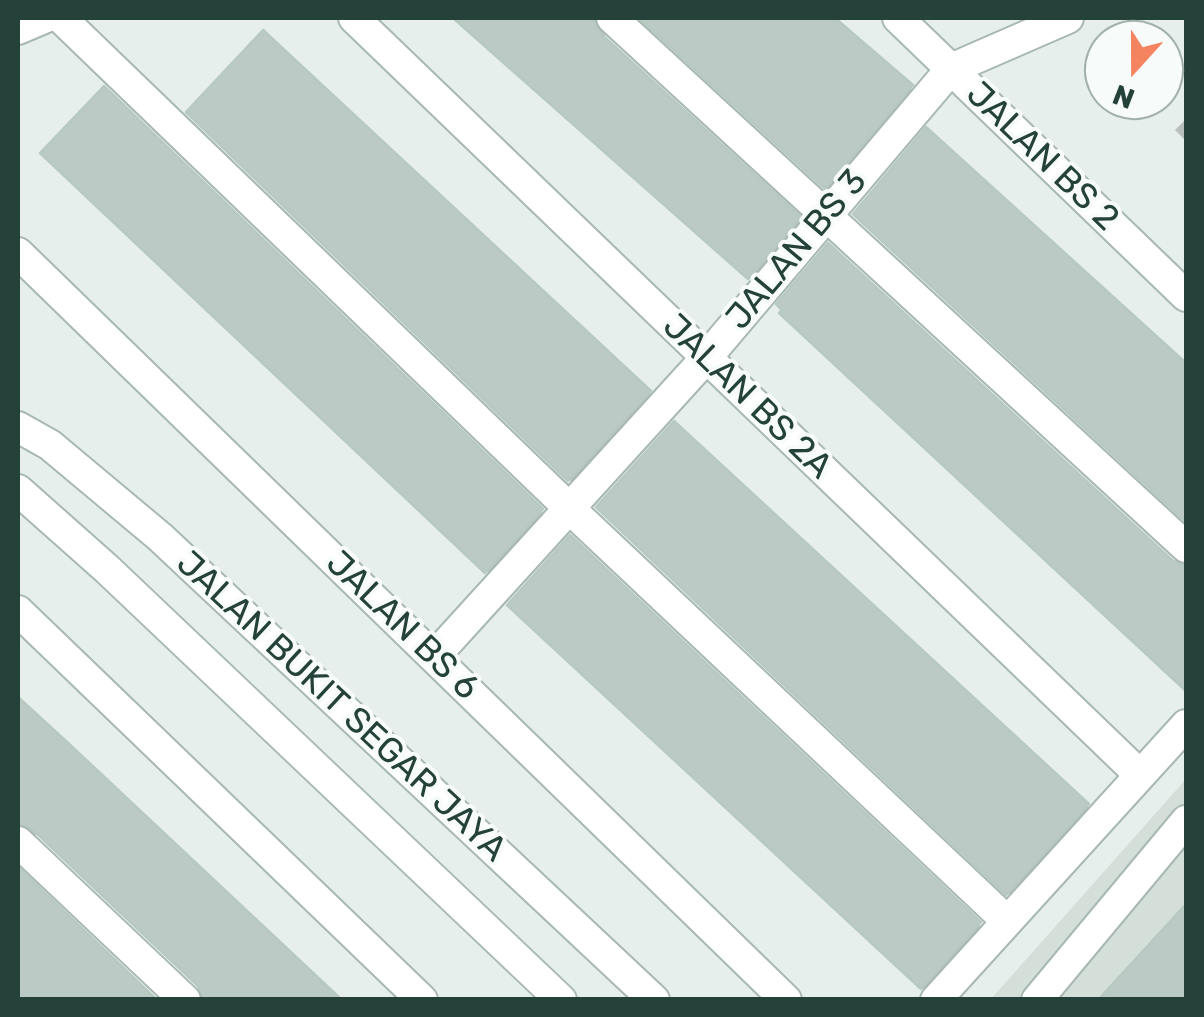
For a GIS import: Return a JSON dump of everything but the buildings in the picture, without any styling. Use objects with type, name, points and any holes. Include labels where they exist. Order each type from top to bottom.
[{"type":"street","points":[[18,29],[44,18]]},
{"type":"street","points":[[61,18],[570,509],[1007,921]]},
{"type":"street","name":"JALAN BS 2A","points":[[354,18],[1140,776]]},
{"type":"street","points":[[612,18],[1186,547]]},
{"type":"street","name":"JALAN BS 2","points":[[898,18],[1186,296]]},
{"type":"street","name":"JALAN BS 3","points":[[434,657],[706,358],[951,69],[1068,18]]},
{"type":"street","name":"JALAN BS 6","points":[[18,253],[786,1000]]},
{"type":"street","name":"JALAN BUKIT SEGAR JAYA","points":[[18,426],[50,445],[160,536],[654,1000]]},
{"type":"street","name":"JALAN BUKIT SEGAR JAYA","points":[[18,490],[561,1000]]},
{"type":"street","points":[[22,615],[404,994]]},
{"type":"street","points":[[936,1000],[1186,725]]},
{"type":"street","points":[[1038,1000],[1186,821]]},
{"type":"street","points":[[18,842],[185,1000]]},
{"type":"shaded area","points":[[1186,779],[1186,999],[991,999]]}]
